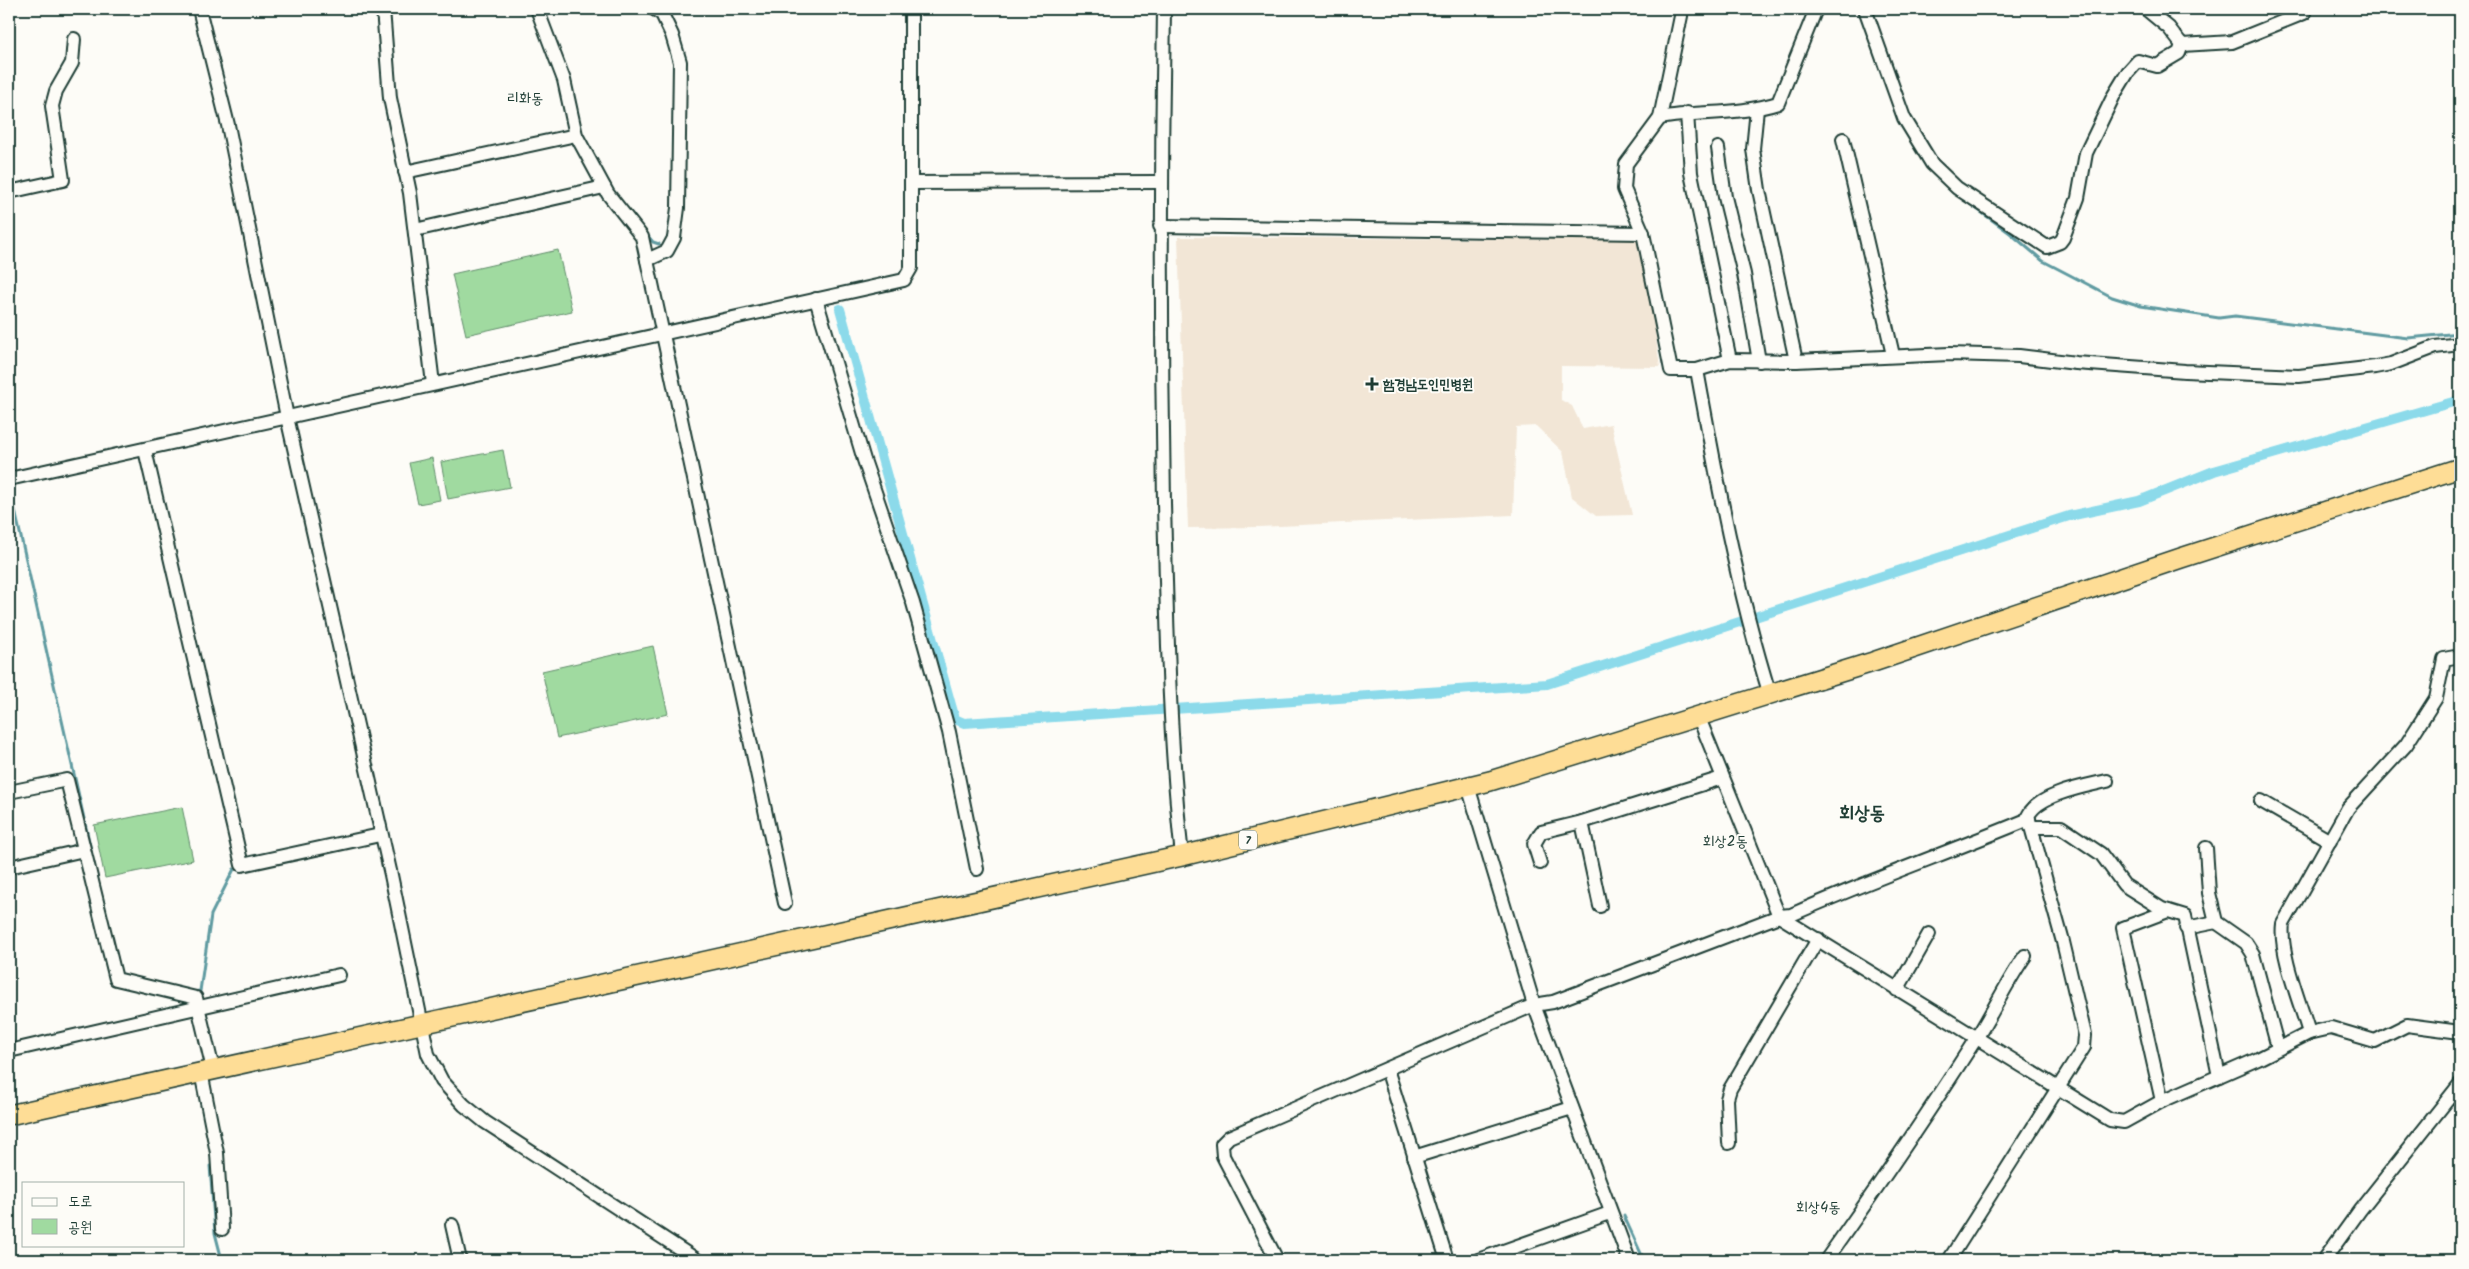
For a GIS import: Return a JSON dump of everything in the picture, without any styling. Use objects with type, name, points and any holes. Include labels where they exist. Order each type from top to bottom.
[{"type":"highway","name":"7","points":[[9,1115],[1182,856],[1468,786],[1699,718],[2460,468]]},
{"type":"street","points":[[199,9],[228,125],[287,417],[318,546],[380,835],[391,875],[420,1024],[428,1054],[436,1072],[474,1114],[697,1260]]},
{"type":"street","points":[[383,9],[390,98],[410,192],[433,384]]},
{"type":"street","points":[[537,9],[564,80],[576,135],[604,187],[642,237],[661,335],[785,903]]},
{"type":"street","points":[[647,260],[667,251],[674,238],[678,208],[680,62],[672,35],[662,14],[654,9]]},
{"type":"street","points":[[9,479],[897,282],[908,275],[911,268],[911,9]]},
{"type":"street","points":[[1164,9],[1160,226],[1169,701],[1182,856]]},
{"type":"street","points":[[1660,118],[1687,113],[1757,109],[1778,103],[1816,9]]},
{"type":"street","points":[[1865,9],[1904,118],[1926,156],[1956,188],[2047,247],[2060,242],[2063,238],[2078,198],[2086,153],[2103,116],[2128,72],[2138,61],[2157,66],[2179,53],[2182,45]]},
{"type":"street","points":[[2146,9],[2174,33],[2182,45]]},
{"type":"street","points":[[2182,45],[2232,42],[2304,13]]},
{"type":"street","points":[[1681,16],[1660,118],[1626,164],[1624,188],[1643,233],[1671,370],[1697,370],[1730,360],[1796,361],[1893,355],[2019,356],[2076,363],[2185,371],[2299,376],[2391,364],[2435,347],[2460,344]]},
{"type":"street","points":[[9,192],[63,180],[52,106],[56,92],[72,63],[74,39]]},
{"type":"street","points":[[1757,109],[1753,148],[1759,190],[1796,361]]},
{"type":"street","points":[[1687,113],[1691,173],[1730,360]]},
{"type":"street","points":[[405,172],[576,135]]},
{"type":"street","points":[[1843,139],[1893,355]]},
{"type":"street","points":[[1718,148],[1725,197],[1744,274],[1759,361]]},
{"type":"street","points":[[912,183],[1160,182]]},
{"type":"street","points":[[414,230],[604,187]]},
{"type":"street","points":[[1160,226],[1643,233]]},
{"type":"street","points":[[816,299],[867,468],[913,604],[949,732],[977,869]]},
{"type":"street","points":[[1697,370],[1724,517],[1744,607],[1770,695]]},
{"type":"street","points":[[145,450],[242,866],[380,835]]},
{"type":"street","points":[[2309,1033],[2282,935],[2283,924],[2348,808],[2406,745],[2436,698],[2444,659],[2460,656]]},
{"type":"street","points":[[1699,718],[1779,916],[2110,1120],[2124,1122],[2162,1101],[2258,1059],[2309,1033],[2331,1028],[2375,1041],[2407,1025],[2460,1032]]},
{"type":"street","points":[[1540,863],[1534,844],[1541,832],[1582,822],[1722,778]]},
{"type":"street","points":[[9,792],[67,780],[116,979],[196,998],[217,1153],[222,1230]]},
{"type":"street","points":[[1949,1260],[2084,1047],[2085,1035],[2063,942],[2030,823],[2031,811],[2059,793],[2107,781]]},
{"type":"street","points":[[1468,786],[1534,1005],[1629,1260]]},
{"type":"street","points":[[2261,801],[2330,841]]},
{"type":"street","points":[[1582,822],[1600,906]]},
{"type":"street","points":[[1276,1260],[1223,1156],[1224,1140],[1534,1005],[1553,1002],[1779,916],[1791,915],[1871,880],[2030,823],[2062,827],[2101,854],[2124,885],[2168,911],[2185,916],[2186,928],[2219,1076]]},
{"type":"street","points":[[2206,848],[2209,893],[2216,922],[2246,943],[2254,954],[2278,1048]]},
{"type":"street","points":[[9,867],[84,850]]},
{"type":"street","points":[[2162,1101],[2123,928],[2168,911]]},
{"type":"street","points":[[2186,928],[2216,922]]},
{"type":"street","points":[[1897,990],[1929,934]]},
{"type":"street","points":[[1729,1144],[1727,1099],[1730,1089],[1818,939]]},
{"type":"street","points":[[1826,1260],[1886,1177],[1977,1038],[2011,975],[2026,956]]},
{"type":"street","points":[[9,1051],[339,975]]},
{"type":"street","points":[[1387,1069],[1447,1260]]},
{"type":"street","points":[[2324,1260],[2360,1210],[2460,1084]]},
{"type":"street","points":[[1414,1157],[1572,1108]]},
{"type":"street","points":[[1478,1260],[1610,1213]]},
{"type":"street","points":[[452,1225],[460,1260]]},
{"type":"shaded area","name":"함경남도인민병원","points":[[1178,237],[1642,240],[1660,367],[1561,366],[1561,400],[1572,406],[1583,429],[1611,424],[1632,515],[1596,516],[1572,497],[1563,452],[1536,426],[1516,427],[1513,515],[1259,527],[1188,528]]},
{"type":"green space","points":[[558,250],[572,311],[466,335],[452,274]]},
{"type":"green space","points":[[503,450],[510,487],[448,499],[441,462]]},
{"type":"green space","points":[[432,458],[440,500],[418,504],[409,463]]},
{"type":"green space","points":[[653,646],[668,714],[557,738],[542,671]]},
{"type":"green space","points":[[182,807],[193,860],[105,878],[94,825]]},
{"type":"waterway","points":[[1860,12],[1873,48]]},
{"type":"waterway","points":[[1959,196],[2010,233],[2043,261],[2112,297],[2141,306],[2219,318],[2235,316],[2408,338],[2460,333]]},
{"type":"waterway","points":[[647,235],[653,242],[659,244]]},
{"type":"waterway","points":[[840,309],[955,719],[964,723],[1547,684],[2069,516],[2139,501],[2214,471],[2460,400]]},
{"type":"waterway","points":[[10,488],[91,850]]},
{"type":"waterway","points":[[192,992],[200,991],[211,915],[234,869]]},
{"type":"waterway","points":[[210,1166],[215,1233],[222,1260]]},
{"type":"waterway","points":[[1624,1216],[1644,1260]]},
{"type":"place","name":"함경남도인민병원","points":[[1372,384]]},
{"type":"district","name":"리화동","points":[[525,98]]},
{"type":"district","name":"회상동","points":[[1862,812]]},
{"type":"district","name":"회상2동","points":[[1725,841]]},
{"type":"district","name":"회상4동","points":[[1818,1207]]}]
